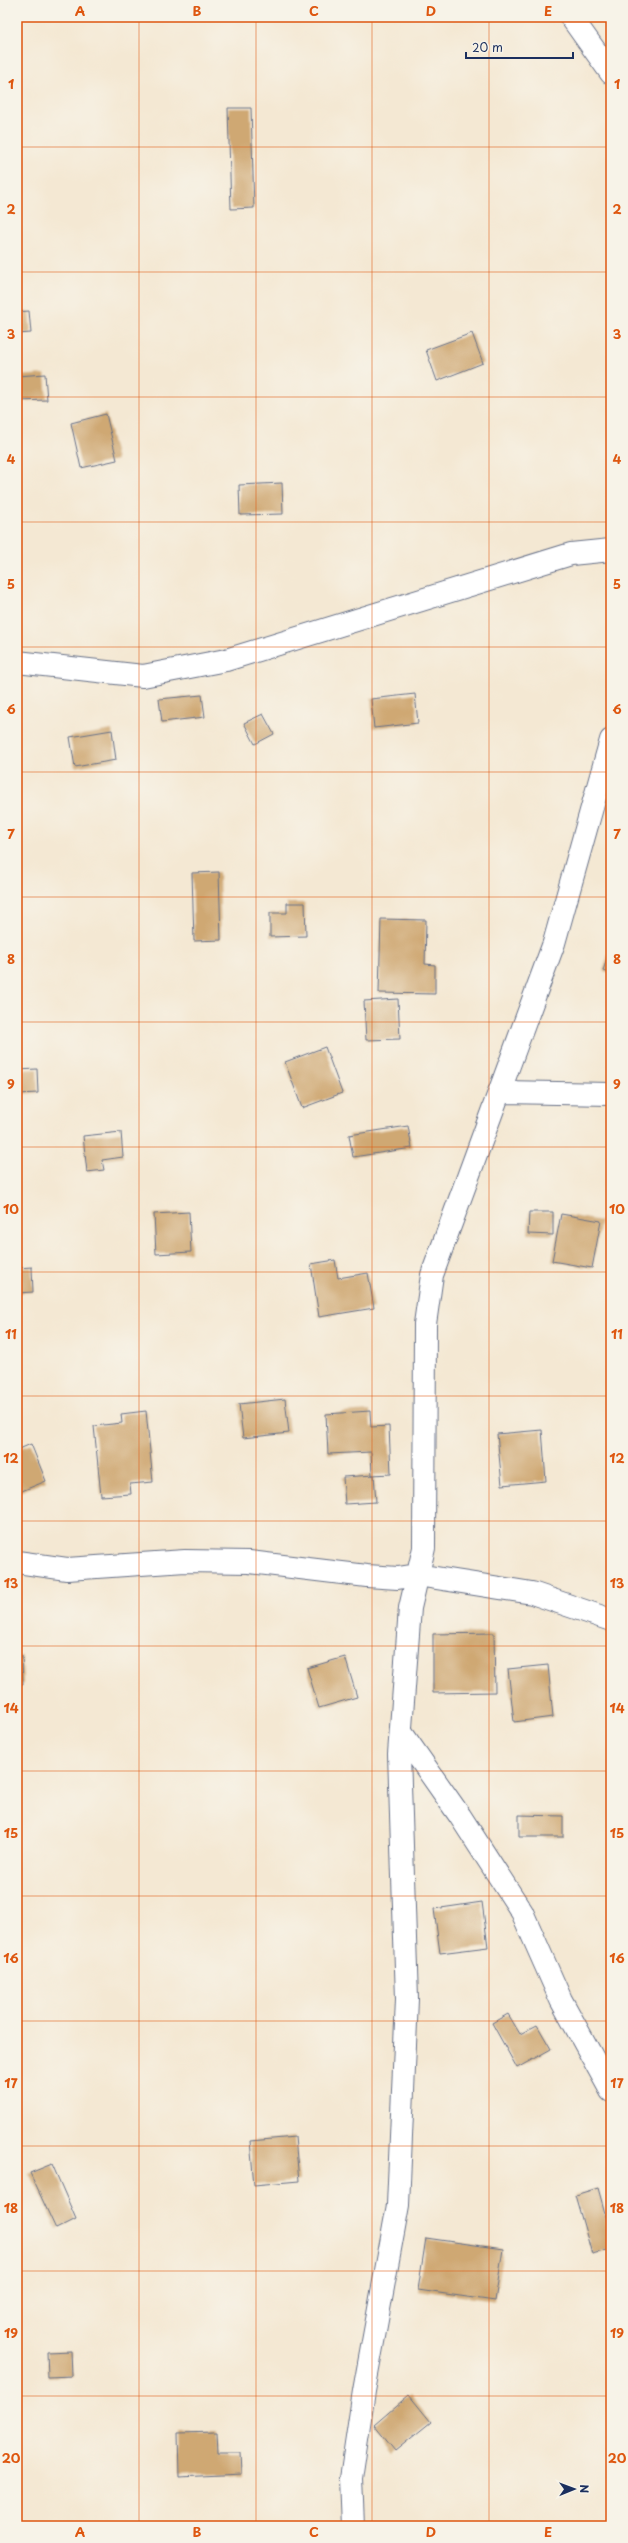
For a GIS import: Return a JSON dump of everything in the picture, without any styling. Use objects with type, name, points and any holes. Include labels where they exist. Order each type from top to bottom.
[{"type":"street","points":[[571,17],[611,73]]},
{"type":"street","points":[[17,662],[143,676],[226,660],[571,554],[611,550]]},
{"type":"street","points":[[353,2526],[352,2478],[364,2391],[398,2205],[407,1999],[399,1754],[410,1608],[424,1548],[425,1324],[432,1275],[554,944],[611,740]]},
{"type":"street","points":[[499,1092],[611,1094]]},
{"type":"street","points":[[17,1562],[67,1569],[185,1561],[249,1562],[366,1576],[398,1578],[418,1575],[532,1593],[611,1620]]},
{"type":"street","points":[[401,1732],[460,1816],[522,1912],[560,2000],[611,2090]]},
{"type":"building","points":[[228,108],[251,108],[254,208],[231,209]]},
{"type":"building","points":[[29,311],[31,333],[17,334],[17,312]]},
{"type":"building","points":[[472,333],[483,363],[437,381],[426,350]]},
{"type":"building","points":[[45,374],[47,400],[17,401],[17,376]]},
{"type":"building","points":[[106,414],[117,460],[81,468],[71,423]]},
{"type":"building","points":[[282,483],[283,514],[240,515],[239,485]]},
{"type":"building","points":[[415,694],[418,723],[374,728],[371,699]]},
{"type":"building","points":[[202,695],[205,717],[162,722],[159,699]]},
{"type":"building","points":[[263,714],[274,734],[255,744],[244,723]]},
{"type":"building","points":[[112,730],[116,760],[75,767],[70,737]]},
{"type":"building","points":[[219,872],[221,940],[194,941],[192,873]]},
{"type":"building","points":[[287,903],[305,903],[306,936],[270,937],[270,913],[287,913]]},
{"type":"building","points":[[381,919],[426,920],[425,964],[435,965],[435,994],[379,993]]},
{"type":"building","points":[[611,945],[611,973],[603,971]]},
{"type":"building","points":[[398,999],[400,1039],[366,1040],[364,1001]]},
{"type":"building","points":[[325,1047],[342,1093],[302,1108],[285,1062]]},
{"type":"building","points":[[37,1069],[38,1093],[17,1094],[17,1070]]},
{"type":"building","points":[[408,1126],[412,1148],[353,1157],[349,1135]]},
{"type":"building","points":[[121,1132],[123,1157],[102,1160],[104,1170],[87,1172],[83,1136]]},
{"type":"building","points":[[189,1212],[191,1252],[156,1254],[154,1214]]},
{"type":"building","points":[[529,1212],[553,1212],[553,1235],[528,1234]]},
{"type":"building","points":[[561,1214],[601,1221],[592,1268],[552,1261]]},
{"type":"building","points":[[335,1260],[338,1278],[368,1273],[374,1308],[319,1317],[311,1264]]},
{"type":"building","points":[[32,1267],[33,1292],[17,1293],[17,1268]]},
{"type":"building","points":[[285,1399],[289,1433],[243,1438],[239,1404]]},
{"type":"building","points":[[146,1411],[153,1482],[130,1484],[131,1494],[101,1496],[94,1426],[122,1423],[121,1414]]},
{"type":"building","points":[[370,1411],[371,1427],[389,1426],[391,1474],[372,1475],[371,1452],[328,1454],[326,1414]]},
{"type":"building","points":[[542,1430],[546,1481],[502,1485],[497,1434]]},
{"type":"building","points":[[31,1444],[46,1481],[17,1493],[17,1450]]},
{"type":"building","points":[[374,1475],[376,1502],[345,1504],[343,1477]]},
{"type":"building","points":[[494,1633],[495,1692],[433,1693],[433,1634]]},
{"type":"building","points":[[17,1656],[22,1656],[23,1684],[17,1684]]},
{"type":"building","points":[[345,1657],[357,1697],[319,1708],[307,1668]]},
{"type":"building","points":[[548,1665],[553,1717],[514,1722],[508,1669]]},
{"type":"building","points":[[519,1815],[563,1816],[563,1837],[519,1837]]},
{"type":"building","points":[[482,1902],[488,1947],[440,1953],[434,1909]]},
{"type":"building","points":[[508,2014],[520,2034],[537,2025],[551,2049],[517,2068],[492,2023]]},
{"type":"building","points":[[295,2137],[299,2181],[254,2185],[250,2141]]},
{"type":"building","points":[[52,2164],[76,2219],[56,2229],[30,2173]]},
{"type":"building","points":[[598,2188],[611,2235],[611,2249],[592,2254],[575,2195]]},
{"type":"building","points":[[426,2238],[503,2249],[495,2301],[418,2290]]},
{"type":"building","points":[[71,2351],[72,2376],[48,2377],[47,2352]]},
{"type":"building","points":[[409,2395],[431,2422],[395,2451],[374,2425]]},
{"type":"building","points":[[217,2432],[218,2453],[241,2453],[242,2474],[179,2477],[178,2433]]}]
